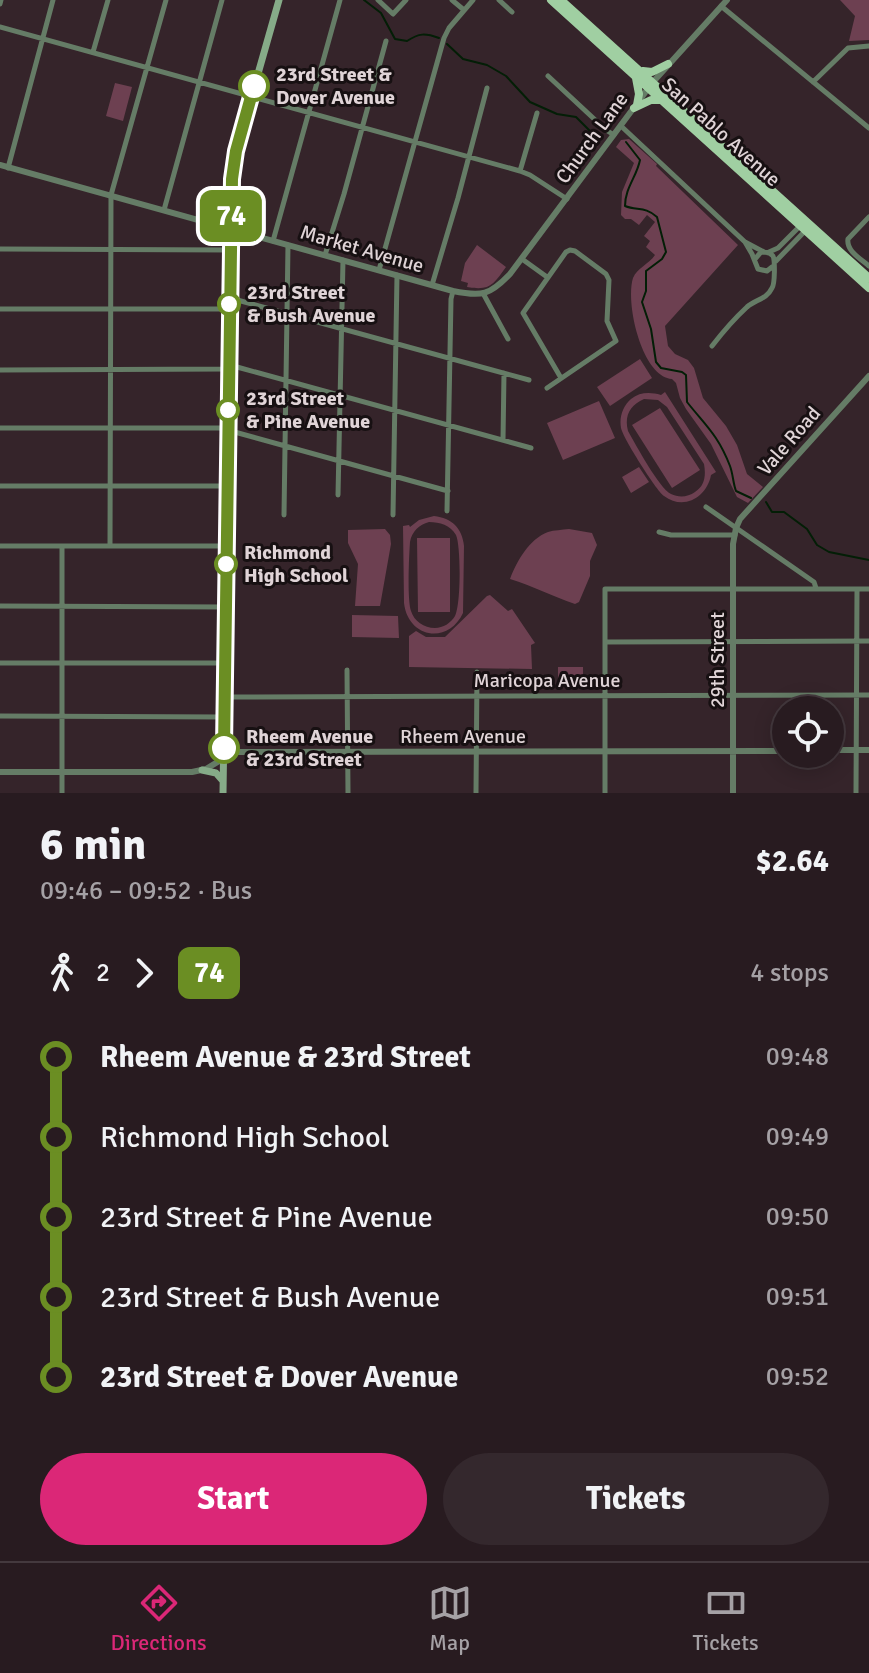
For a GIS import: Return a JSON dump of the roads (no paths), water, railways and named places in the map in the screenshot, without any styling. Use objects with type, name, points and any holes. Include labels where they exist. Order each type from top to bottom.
[{"type":"main road","points":[[223,793],[231,202],[235,158],[279,0]]},
{"type":"main road","name":"San Pablo Avenue","points":[[551,0],[721,144],[869,288]]},
{"type":"main road","name":"San Pablo Avenue","points":[[561,0],[617,50],[637,73]]},
{"type":"main road","points":[[591,37],[611,50],[617,50]]},
{"type":"main road","points":[[635,106],[639,94],[637,73],[652,72],[668,64]]},
{"type":"main road","name":"San Pablo Avenue","points":[[650,85],[661,100],[696,132],[869,278]]},
{"type":"main road","points":[[635,106],[661,100]]},
{"type":"main road","points":[[696,132],[721,144]]},
{"type":"main road","points":[[209,223],[220,218],[231,202]]},
{"type":"main road","points":[[202,770],[216,773],[223,781]]},
{"type":"street","points":[[4,166],[53,0]]},
{"type":"street","points":[[93,52],[108,0]]},
{"type":"street","points":[[110,546],[111,195],[166,0]]},
{"type":"street","points":[[164,210],[222,0]]},
{"type":"street","points":[[273,241],[340,0]]},
{"type":"street","points":[[378,0],[393,14],[406,0]]},
{"type":"street","points":[[452,0],[464,10]]},
{"type":"street","points":[[379,270],[444,38],[473,0]]},
{"type":"street","points":[[499,0],[512,12]]},
{"type":"street","points":[[724,3],[869,128]]},
{"type":"street","name":"Church Lane","points":[[484,295],[498,287],[522,259],[650,85],[724,3]]},
{"type":"street","points":[[0,27],[520,171],[567,199]]},
{"type":"street","points":[[325,255],[386,41]]},
{"type":"street","points":[[813,82],[848,48],[869,46]]},
{"type":"street","points":[[548,76],[614,135]]},
{"type":"street","points":[[432,285],[487,88]]},
{"type":"street","points":[[520,171],[537,113]]},
{"type":"street","points":[[621,126],[745,242],[773,256],[773,288],[750,304],[712,346]]},
{"type":"street","name":"Market Avenue","points":[[4,166],[453,291],[484,295]]},
{"type":"street","points":[[869,217],[847,243],[848,248],[869,266]]},
{"type":"street","points":[[755,259],[758,254],[778,248],[805,226]]},
{"type":"street","points":[[763,271],[770,270],[805,226]]},
{"type":"street","points":[[745,242],[758,269],[769,275],[773,288]]},
{"type":"street","points":[[284,515],[288,245]]},
{"type":"street","points":[[0,249],[230,250]]},
{"type":"street","points":[[547,388],[616,341],[607,321],[609,280],[606,274],[570,250],[523,313],[561,378]]},
{"type":"street","points":[[522,259],[547,277]]},
{"type":"street","points":[[338,495],[343,260]]},
{"type":"street","points":[[393,515],[397,275]]},
{"type":"street","points":[[447,511],[453,291]]},
{"type":"street","points":[[484,295],[508,339]]},
{"type":"street","points":[[229,297],[529,380]]},
{"type":"street","points":[[0,309],[229,309]]},
{"type":"street","points":[[0,370],[237,367],[531,448]]},
{"type":"street","points":[[503,440],[504,373]]},
{"type":"street","name":"Vale Road","points":[[735,532],[740,519],[869,376]]},
{"type":"street","points":[[0,428],[220,428],[448,491]]},
{"type":"street","points":[[0,486],[227,486]]},
{"type":"street","points":[[706,507],[735,532],[814,582],[816,588]]},
{"type":"street","points":[[659,532],[671,535],[735,532]]},
{"type":"street","name":"29th Street","points":[[733,793],[735,532]]},
{"type":"street","points":[[0,546],[226,546]]},
{"type":"street","points":[[62,546],[62,793]]},
{"type":"street","points":[[605,793],[605,589],[869,589]]},
{"type":"street","points":[[856,793],[857,589]]},
{"type":"street","points":[[0,606],[226,607]]},
{"type":"street","points":[[605,642],[869,641]]},
{"type":"street","points":[[0,663],[225,663]]},
{"type":"street","points":[[347,670],[348,793]]},
{"type":"street","points":[[476,793],[477,672]]},
{"type":"street","name":"Maricopa Avenue","points":[[225,697],[869,695]]},
{"type":"street","points":[[0,716],[224,717]]},
{"type":"street","points":[[844,750],[869,750]]},
{"type":"street","name":"Rheem Avenue","points":[[0,772],[202,770],[234,752],[772,751]]},
{"type":"waterway","points":[[364,0],[381,13],[395,39],[407,41],[422,35],[439,38]]},
{"type":"waterway","points":[[447,44],[463,59],[487,65],[506,76],[530,102],[557,114],[576,117],[600,137]]},
{"type":"waterway","points":[[626,142],[640,160],[625,206],[645,210],[657,217],[666,252],[646,271],[646,291],[642,302],[651,329],[656,362],[661,368],[686,375],[687,402],[721,446],[736,491],[751,498]]},
{"type":"waterway","points":[[766,502],[772,512],[784,512],[807,529],[817,545],[829,552],[869,560]]},
{"type":"place","name":"23rd Street & Dover Avenue","points":[[254,86]]},
{"type":"place","name":"23rd Street & Bush Avenue","points":[[229,304]]},
{"type":"place","name":"23rd Street & Pine Avenue","points":[[228,410]]},
{"type":"place","name":"Richmond High School","points":[[226,564]]},
{"type":"place","name":"Rheem Avenue & 23rd Street","points":[[224,748]]}]
